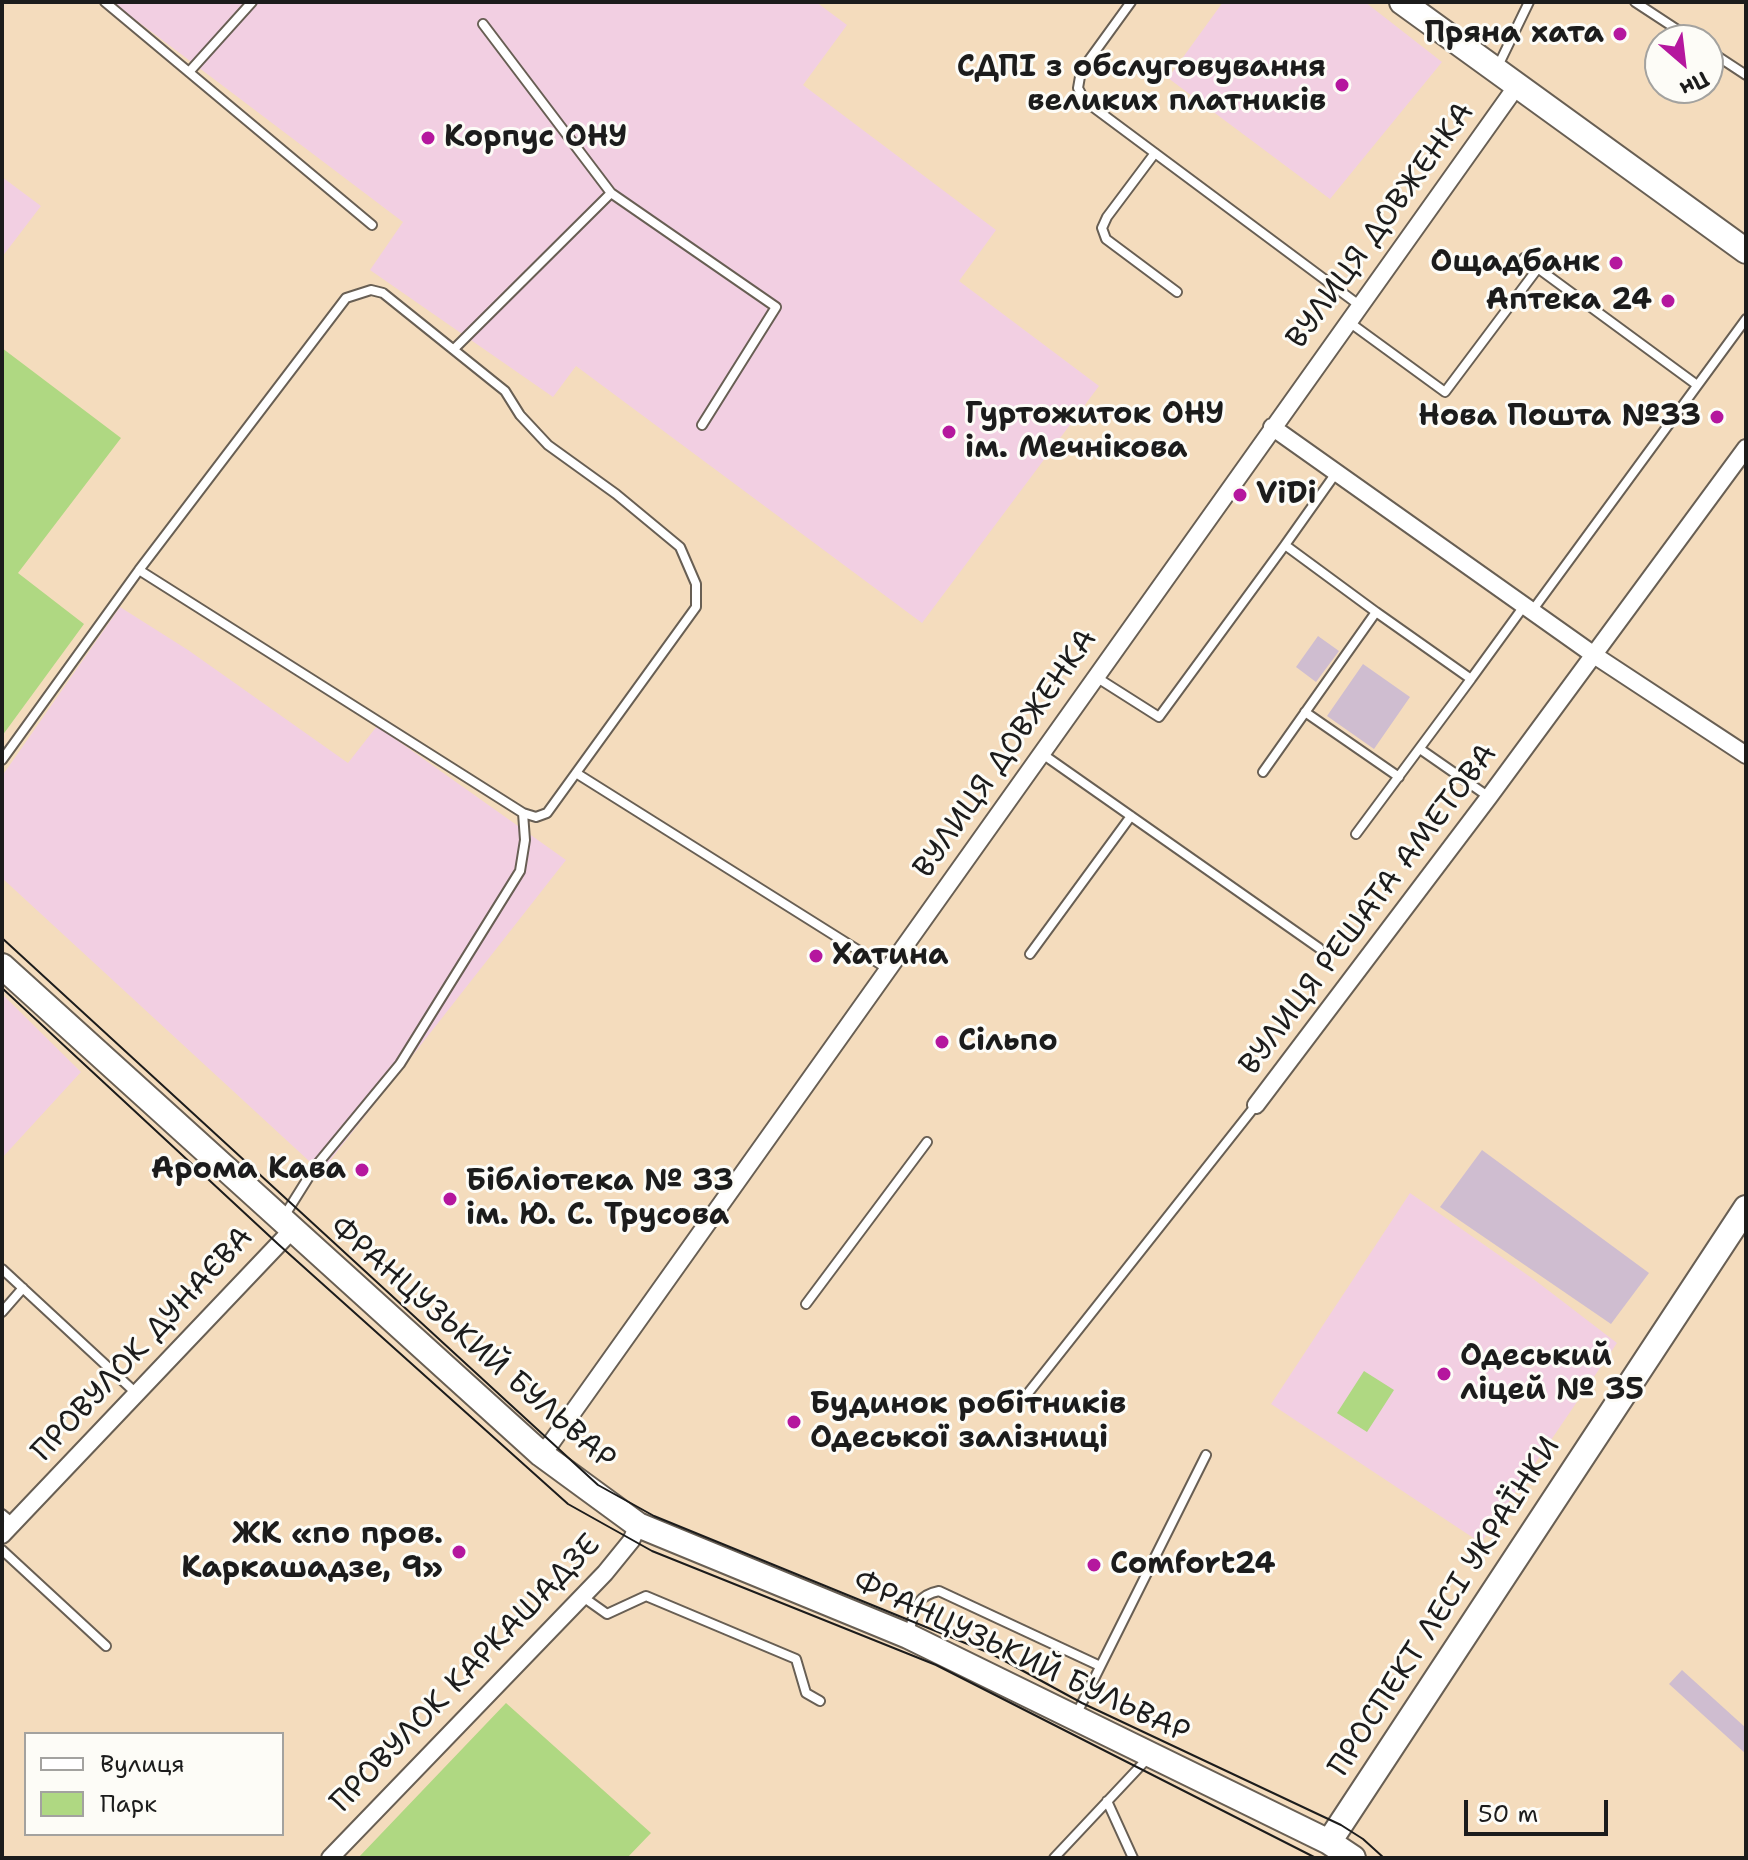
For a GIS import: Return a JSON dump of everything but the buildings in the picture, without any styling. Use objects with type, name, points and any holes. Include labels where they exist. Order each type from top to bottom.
[{"type":"street","points":[[1402,2],[1746,251]]},
{"type":"street","name":"ВУЛИЦЯ ДОВЖЕНКА","points":[[541,1454],[1516,87]]},
{"type":"street","points":[[1272,427],[1594,655],[1746,755]]},
{"type":"street","name":"ВУЛИЦЯ РЕШАТА АМЕТОВА","points":[[1256,1105],[1489,797],[1746,448]]},
{"type":"street","name":"ФРАНЦУЗЬКИЙ БУЛЬВАР","points":[[2,966],[541,1454],[638,1525],[908,1636],[1329,1842],[1353,1858]]},
{"type":"street","name":"ПРОСПЕКТ ЛЕСІ УКРАЇНКИ","points":[[1329,1842],[1746,1208]]},
{"type":"street","name":"ПРОВУЛОК ДУНАЄВА","points":[[6,1524],[136,1393],[288,1224]]},
{"type":"street","name":"ПРОВУЛОК КАРКАШАДЗЕ","points":[[330,1858],[582,1596],[631,1541],[638,1525]]},
{"type":"lane","points":[[105,2],[372,225]]},
{"type":"lane","points":[[189,72],[252,2]]},
{"type":"lane","points":[[1131,2],[1081,71],[1078,88],[1085,101],[1359,305]]},
{"type":"lane","points":[[1496,70],[1529,2]]},
{"type":"lane","points":[[1635,2],[1669,24]]},
{"type":"lane","points":[[483,24],[611,193],[776,307],[702,425]]},
{"type":"lane","points":[[1724,61],[1746,75]]},
{"type":"lane","points":[[1155,153],[1102,228],[1106,239],[1177,292]]},
{"type":"lane","points":[[454,349],[611,193]]},
{"type":"lane","points":[[1524,258],[1697,385]]},
{"type":"lane","points":[[1348,321],[1445,392],[1538,268]]},
{"type":"lane","points":[[2,760],[139,570],[346,298],[371,290],[383,293],[505,391],[520,415],[548,445],[616,494],[680,547],[696,584],[696,607],[547,813],[536,817],[523,813],[139,570]]},
{"type":"lane","points":[[1356,834],[1746,319]]},
{"type":"lane","points":[[1095,676],[1159,717],[1336,473]]},
{"type":"lane","points":[[1285,545],[1471,679]]},
{"type":"lane","points":[[1263,772],[1376,612]]},
{"type":"lane","points":[[1305,712],[1399,777]]},
{"type":"lane","points":[[1420,749],[1489,797]]},
{"type":"lane","points":[[1041,753],[1319,948]]},
{"type":"lane","points":[[576,773],[888,969]]},
{"type":"lane","points":[[288,1224],[315,1167],[400,1064],[520,871],[525,840],[523,813]]},
{"type":"lane","points":[[1030,954],[1131,816]]},
{"type":"lane","name":"ВУЛИЦЯ РЕШАТА АМЕТОВА","points":[[1025,1397],[1256,1105]]},
{"type":"lane","points":[[806,1304],[927,1142]]},
{"type":"lane","points":[[2,1269],[136,1393]]},
{"type":"lane","points":[[2,1312],[23,1288]]},
{"type":"lane","points":[[1075,1716],[1206,1455]]},
{"type":"lane","points":[[2,1550],[106,1646]]},
{"type":"lane","points":[[908,1636],[917,1604],[926,1594],[939,1591],[1100,1666]]},
{"type":"lane","points":[[582,1596],[607,1614],[646,1596],[796,1659],[806,1693],[820,1701]]},
{"type":"lane","points":[[1054,1858],[1151,1754]]},
{"type":"lane","points":[[1107,1801],[1133,1858]]},
{"type":"shaded area","points":[[112,2],[816,2],[847,25],[803,85],[996,230],[959,281],[1099,386],[922,623],[576,366],[553,397],[370,270],[403,222]]},
{"type":"shaded area","points":[[1223,2],[1365,2],[1442,62],[1330,199],[1168,78]]},
{"type":"shaded area","points":[[2,177],[41,206],[2,257]]},
{"type":"shaded area","points":[[120,607],[188,650],[348,763],[377,726],[566,860],[321,1172],[2,878],[2,776]]},
{"type":"shaded area","points":[[1318,636],[1339,651],[1316,682],[1296,667]]},
{"type":"shaded area","points":[[1363,664],[1410,697],[1374,749],[1327,716]]},
{"type":"shaded area","points":[[2,994],[81,1072],[2,1158]]},
{"type":"shaded area","points":[[1482,1150],[1649,1273],[1611,1324],[1440,1207]]},
{"type":"shaded area","name":"Одеський ліцей № 35","points":[[1410,1193],[1536,1281],[1617,1343],[1481,1543],[1271,1404]]},
{"type":"shaded area","points":[[1682,1670],[1746,1728],[1746,1754],[1669,1684]]},
{"type":"green space","points":[[2,348],[121,438],[18,573],[84,624],[2,736]]},
{"type":"green space","points":[[1364,1371],[1394,1390],[1367,1432],[1337,1413]]},
{"type":"green space","points":[[506,1703],[651,1833],[627,1858],[358,1858]]},
{"type":"tram line","points":[[2,938],[598,1485],[654,1516],[992,1654],[1082,1703],[1341,1825],[1384,1858]]},
{"type":"tram line","points":[[2,988],[278,1244],[568,1504],[652,1551],[936,1665],[1316,1858]]},
{"type":"place","name":"Пряна хата","points":[[1620,34]]},
{"type":"place","name":"СДПІ з обслуговування великих платників","points":[[1342,85]]},
{"type":"place","name":"Корпус ОНУ","points":[[428,138]]},
{"type":"place","name":"Ощадбанк","points":[[1616,263]]},
{"type":"place","name":"Аптека 24","points":[[1668,301]]},
{"type":"place","name":"Нова Пошта №33","points":[[1717,417]]},
{"type":"place","name":"Гуртожиток ОНУ ім. Мечнікова","points":[[949,432]]},
{"type":"place","name":"ViDi","points":[[1240,495]]},
{"type":"place","name":"Хатина","points":[[816,956]]},
{"type":"place","name":"Сільпо","points":[[942,1042]]},
{"type":"place","name":"Арома Кава","points":[[362,1170]]},
{"type":"place","name":"Бібліотека № 33 ім. Ю. С. Трусова","points":[[450,1199]]},
{"type":"place","name":"Одеський ліцей № 35","points":[[1444,1374]]},
{"type":"place","name":"Будинок робітників Одеської залізниці","points":[[794,1422]]},
{"type":"place","name":"ЖК «по пров. Каркашадзе, 9»","points":[[459,1552]]},
{"type":"place","name":"Comfort24","points":[[1094,1565]]}]
